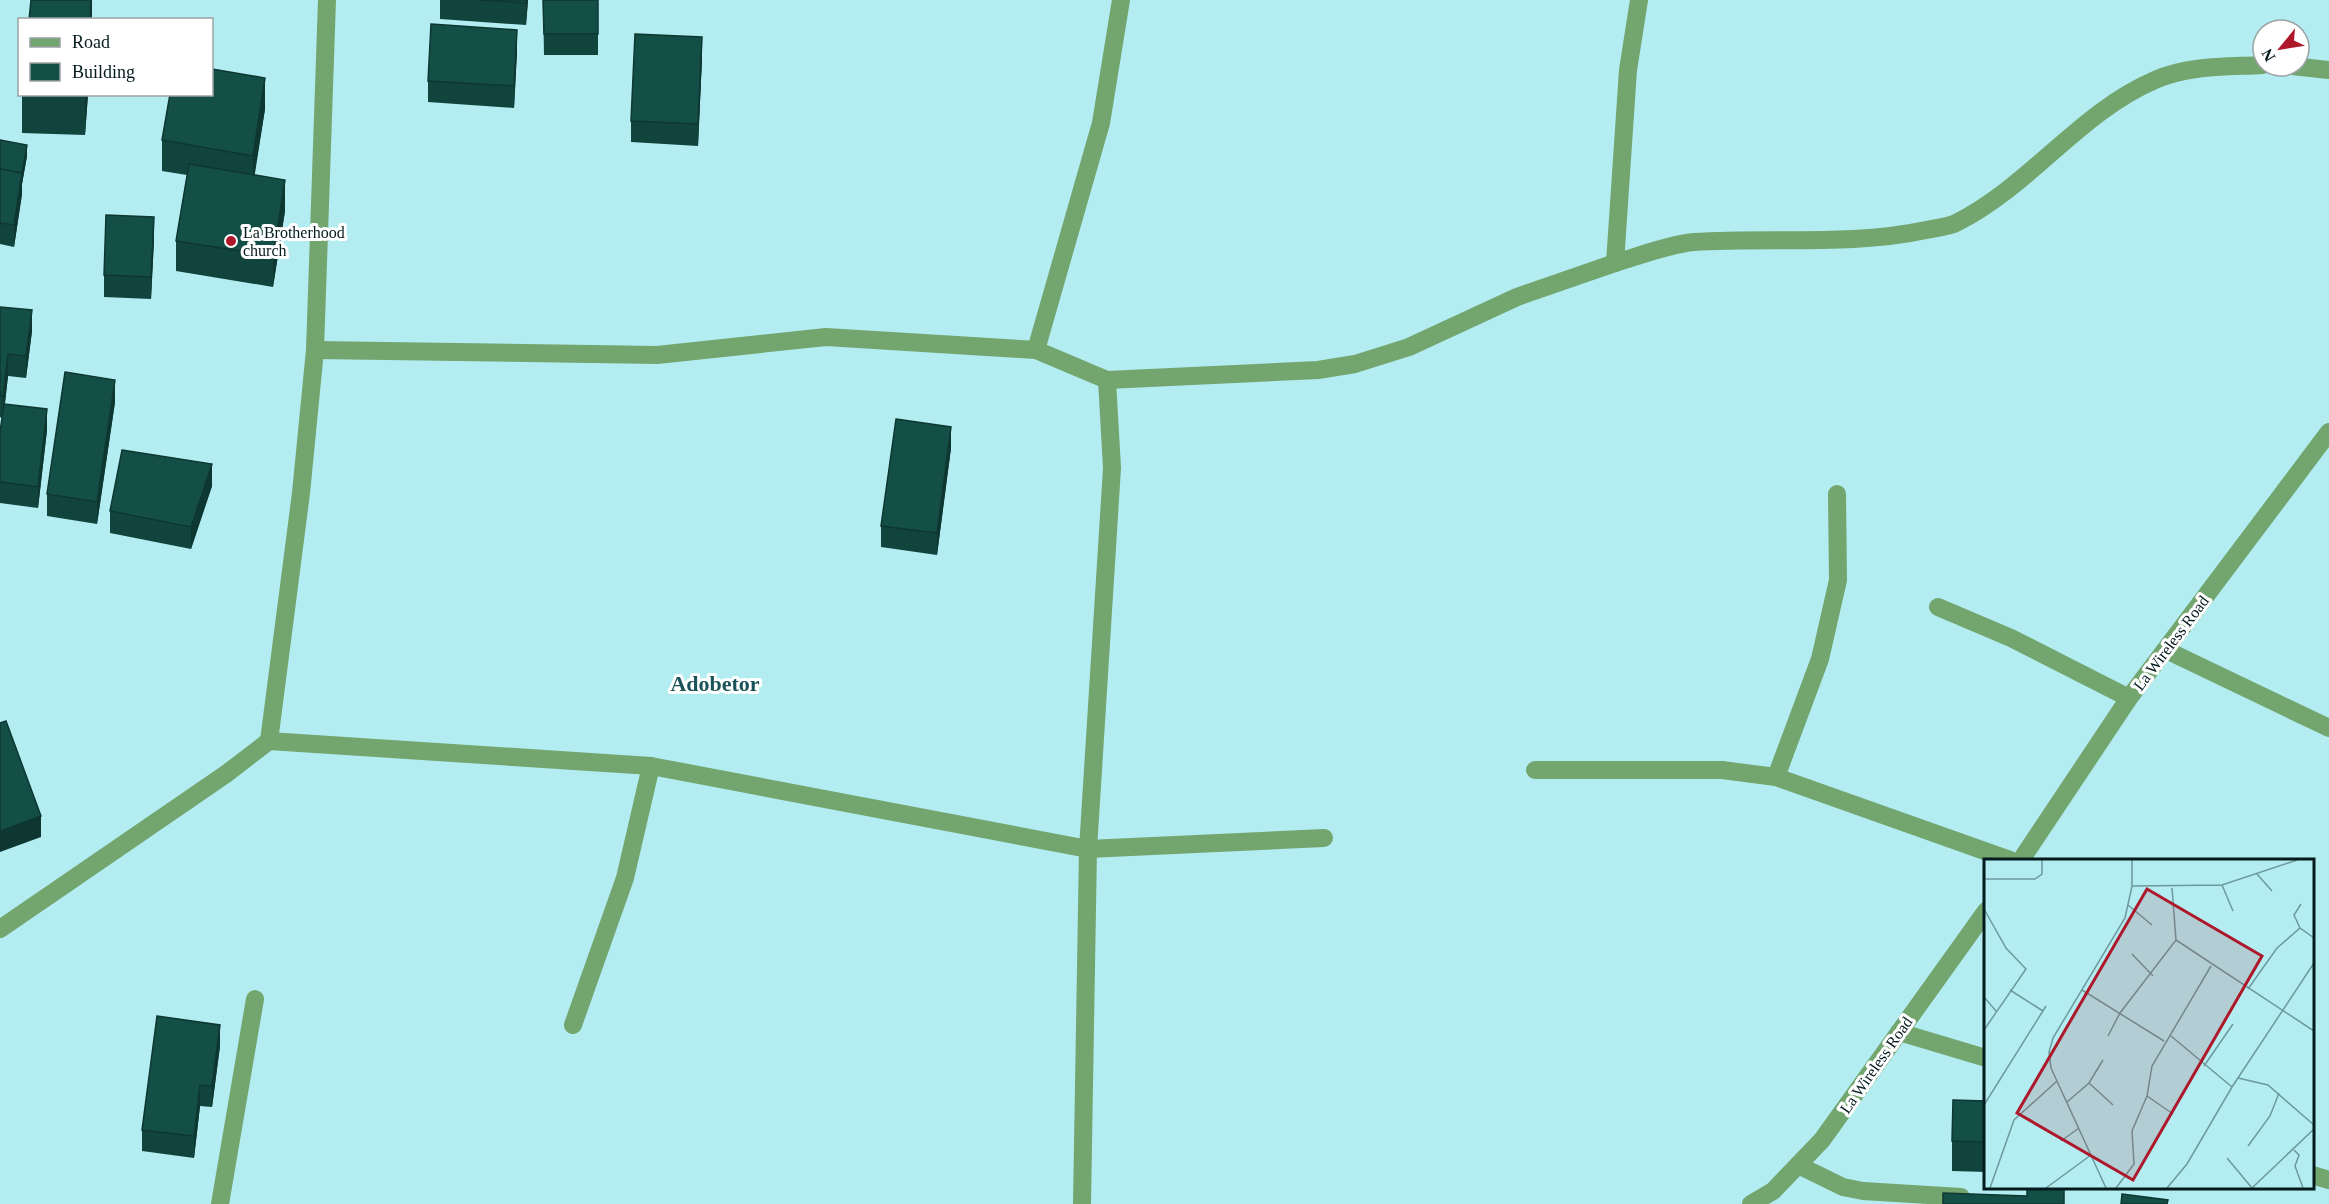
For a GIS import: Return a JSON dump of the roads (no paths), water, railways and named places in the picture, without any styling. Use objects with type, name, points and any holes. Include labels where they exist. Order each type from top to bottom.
[{"type":"street","points":[[270,741],[301,493],[315,350],[327,0]]},
{"type":"street","points":[[1036,350],[1101,123],[1121,0]]},
{"type":"street","points":[[1615,263],[1628,70],[1639,0]]},
{"type":"street","points":[[315,350],[657,355],[826,337],[1036,350],[1107,380],[1318,370],[1355,364],[1409,347],[1517,297],[1615,263],[1690,242],[1746,239],[1888,238],[1954,224],[1991,201],[2034,169],[2097,116],[2157,79],[2202,67],[2251,65]]},
{"type":"street","points":[[2311,68],[2329,70]]},
{"type":"street","points":[[1082,1204],[1088,849],[1112,468],[1107,380]]},
{"type":"street","name":"La Wireless Road","points":[[2022,859],[2129,698],[2327,438]]},
{"type":"street","points":[[1776,777],[1820,659],[1838,580],[1837,494]]},
{"type":"street","points":[[1938,608],[2011,638],[2129,698]]},
{"type":"street","points":[[2166,650],[2329,728]]},
{"type":"street","points":[[0,929],[226,774],[270,741],[651,766],[1088,849],[1324,838]]},
{"type":"street","points":[[573,1025],[624,878],[651,766]]},
{"type":"street","points":[[1535,770],[1722,770],[1776,777],[2004,859]]},
{"type":"street","name":"La Wireless Road","points":[[1751,1204],[1773,1191],[1822,1140],[1984,914]]},
{"type":"street","points":[[220,1204],[255,999]]},
{"type":"street","points":[[1899,1032],[1984,1057]]},
{"type":"street","points":[[1798,1165],[1843,1187],[1863,1191],[1961,1197]]},
{"type":"street","points":[[2314,1175],[2329,1180]]},
{"type":"place","name":"La Brotherhood church","points":[[231,241]]},
{"type":"district","name":"Adobetor","points":[[715,683]]}]
